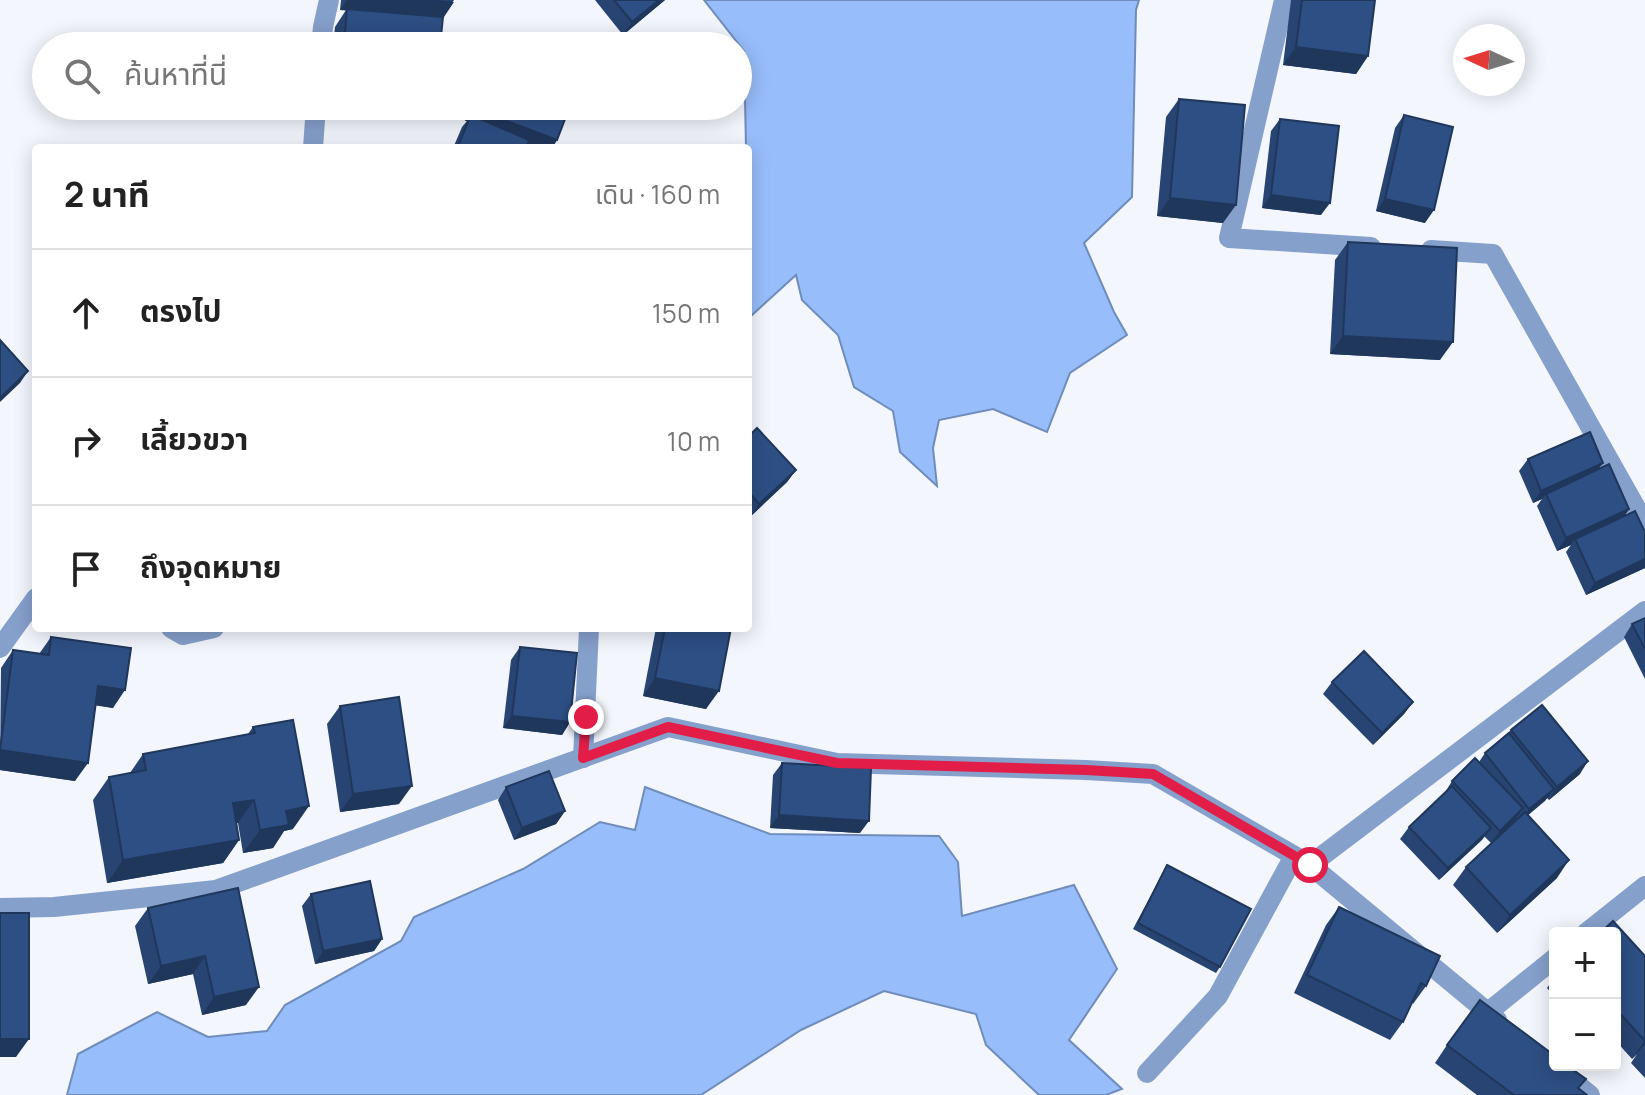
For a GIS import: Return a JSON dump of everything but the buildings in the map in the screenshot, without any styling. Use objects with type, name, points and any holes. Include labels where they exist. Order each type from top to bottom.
[{"type":"street","points":[[323,32],[329,0]]},
{"type":"street","points":[[1284,0],[1229,238],[1384,247]]},
{"type":"street","points":[[313,144],[315,120]]},
{"type":"street","points":[[1415,249],[1493,254],[1645,524]]},
{"type":"street","points":[[0,648],[32,604]]},
{"type":"street","points":[[1147,1073],[1218,996],[1302,860],[1645,611]]},
{"type":"street","points":[[583,758],[589,632]]},
{"type":"street","points":[[0,908],[54,907],[216,890],[668,727],[837,763],[1153,774],[1302,860],[1510,1031]]},
{"type":"street","points":[[1594,927],[1645,886]]},
{"type":"street","points":[[1487,1013],[1549,963]]},
{"type":"street","points":[[1544,1058],[1590,1095]]},
{"type":"water","points":[[704,0],[1139,0],[1136,10],[1132,197],[1084,243],[1127,335],[1070,373],[1047,432],[993,409],[939,420],[933,448],[937,486],[900,452],[893,411],[854,387],[838,335],[802,300],[796,275],[752,315],[752,144],[746,144],[745,120],[752,120],[752,32],[729,32]]},
{"type":"water","points":[[645,787],[770,834],[939,836],[958,862],[962,916],[1074,885],[1117,969],[1069,1040],[1122,1089],[1106,1095],[1039,1095],[986,1045],[976,1014],[884,991],[801,1030],[701,1095],[67,1095],[78,1054],[157,1012],[208,1037],[267,1031],[285,1005],[401,941],[414,917],[523,869],[600,822],[635,830]]},
{"type":"route","points":[[586,717],[583,758],[668,727],[837,763],[1153,774],[1310,865]]}]
